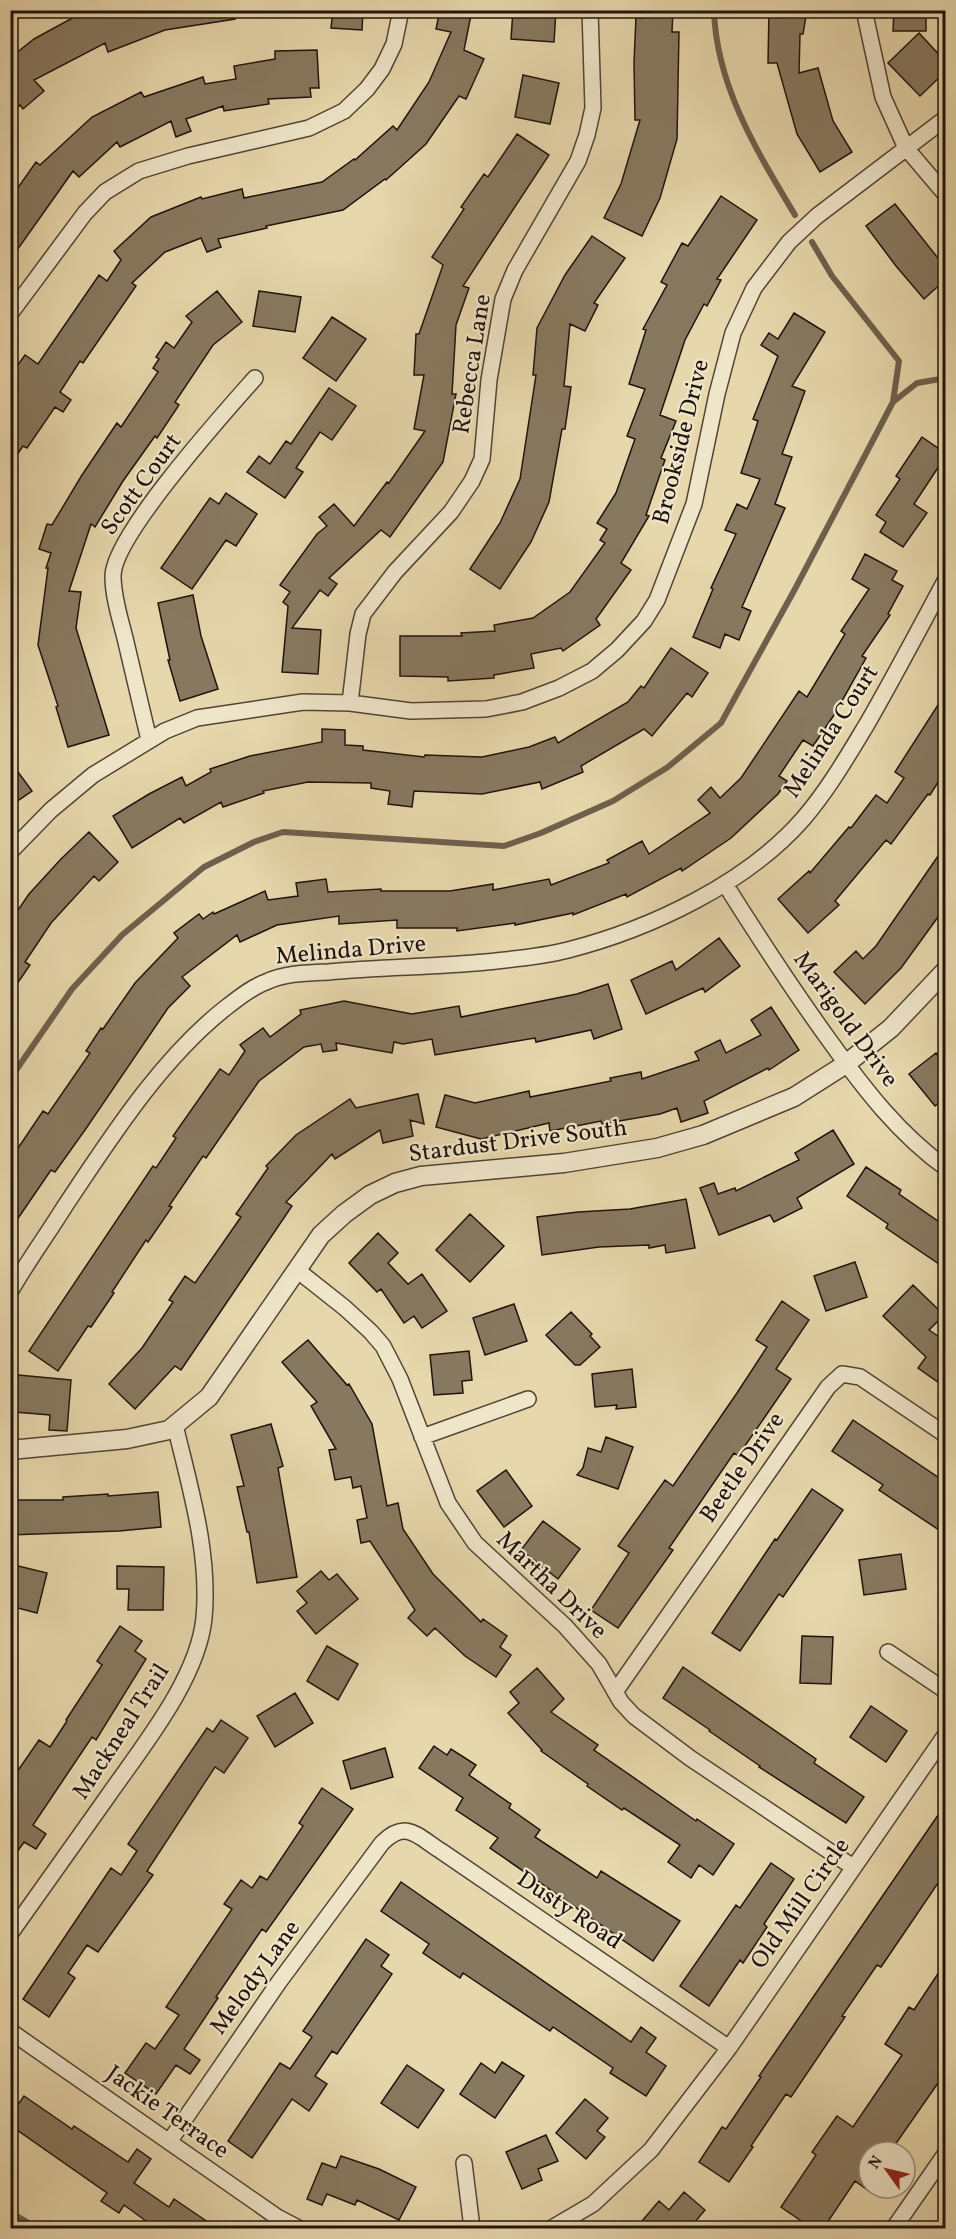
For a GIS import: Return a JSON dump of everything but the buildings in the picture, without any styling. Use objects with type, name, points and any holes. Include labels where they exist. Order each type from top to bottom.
[{"type":"street","points":[[10,314],[85,213],[105,192],[139,171],[189,156],[309,128],[344,111],[367,89],[382,69],[394,44],[401,10]]},
{"type":"street","name":"Rebecca Lane","points":[[350,703],[358,634],[363,615],[395,572],[451,512],[472,482],[482,459],[489,380],[503,299],[515,270],[578,162],[587,135],[593,108],[590,10]]},
{"type":"street","points":[[864,10],[883,97],[906,148],[945,195]]},
{"type":"street","name":"Brookside Drive","points":[[10,852],[51,810],[93,776],[165,731],[197,718],[303,702],[350,703],[411,711],[486,709],[522,702],[559,688],[592,671],[617,650],[644,621],[657,600],[694,504],[717,394],[733,333],[754,288],[789,242],[817,216],[945,118]]},
{"type":"street","name":"Scott Court","points":[[149,740],[117,604],[113,576],[114,565],[121,548],[153,501],[220,417],[255,378]]},
{"type":"street","name":"Melinda Court","points":[[725,884],[776,844],[802,820],[838,773],[900,667],[945,579]]},
{"type":"street","name":"Marigold Drive","points":[[725,884],[796,995],[873,1101],[924,1152],[945,1168]]},
{"type":"street","name":"Melinda Drive","points":[[10,1292],[100,1153],[175,1054],[215,1016],[258,986],[287,975],[466,964],[528,958],[566,951],[666,916],[725,884]]},
{"type":"street","name":"Stardust Drive South","points":[[10,1450],[127,1439],[169,1430],[209,1397],[321,1234],[370,1195],[421,1176],[564,1163],[657,1148],[703,1135],[794,1096],[846,1064],[891,1028],[945,970]]},
{"type":"street","name":"Martha Drive","points":[[297,1270],[345,1308],[372,1332],[383,1346],[400,1378],[448,1503],[475,1543],[565,1626],[599,1664],[621,1702],[634,1716],[690,1758],[853,1867]]},
{"type":"street","name":"Beetle Drive","points":[[615,1692],[828,1387],[842,1374],[860,1377],[945,1435]]},
{"type":"street","points":[[422,1437],[528,1399]]},
{"type":"street","name":"Mackneal Trail","points":[[10,1934],[162,1720],[189,1669],[201,1640],[205,1572],[199,1528],[175,1425]]},
{"type":"street","points":[[888,1652],[945,1690]]},
{"type":"street","name":"Old Mill Circle","points":[[552,2229],[593,2204],[651,2150],[729,2048],[945,1734]]},
{"type":"street","name":"Dusty Road","points":[[382,1843],[392,1833],[399,1830],[409,1831],[729,2048]]},
{"type":"street","name":"Melody Lane","points":[[169,2142],[279,1982],[382,1843]]},
{"type":"street","name":"Jackie Terrace","points":[[10,2031],[277,2217],[298,2229]]},
{"type":"street","points":[[894,2229],[945,2152]]},
{"type":"street","points":[[464,2163],[472,2229]]},
{"type":"waterway","points":[[714,10],[722,65],[741,118],[795,215]]},
{"type":"waterway","points":[[812,242],[832,276],[899,361],[893,402]]},
{"type":"waterway","points":[[10,1079],[72,989],[122,935],[204,867],[254,842],[283,832],[504,846],[541,833],[613,801],[668,767],[721,723],[795,589],[893,402],[917,383],[946,378]]},
{"type":"waterway","points":[[10,2212],[37,2228]]}]
